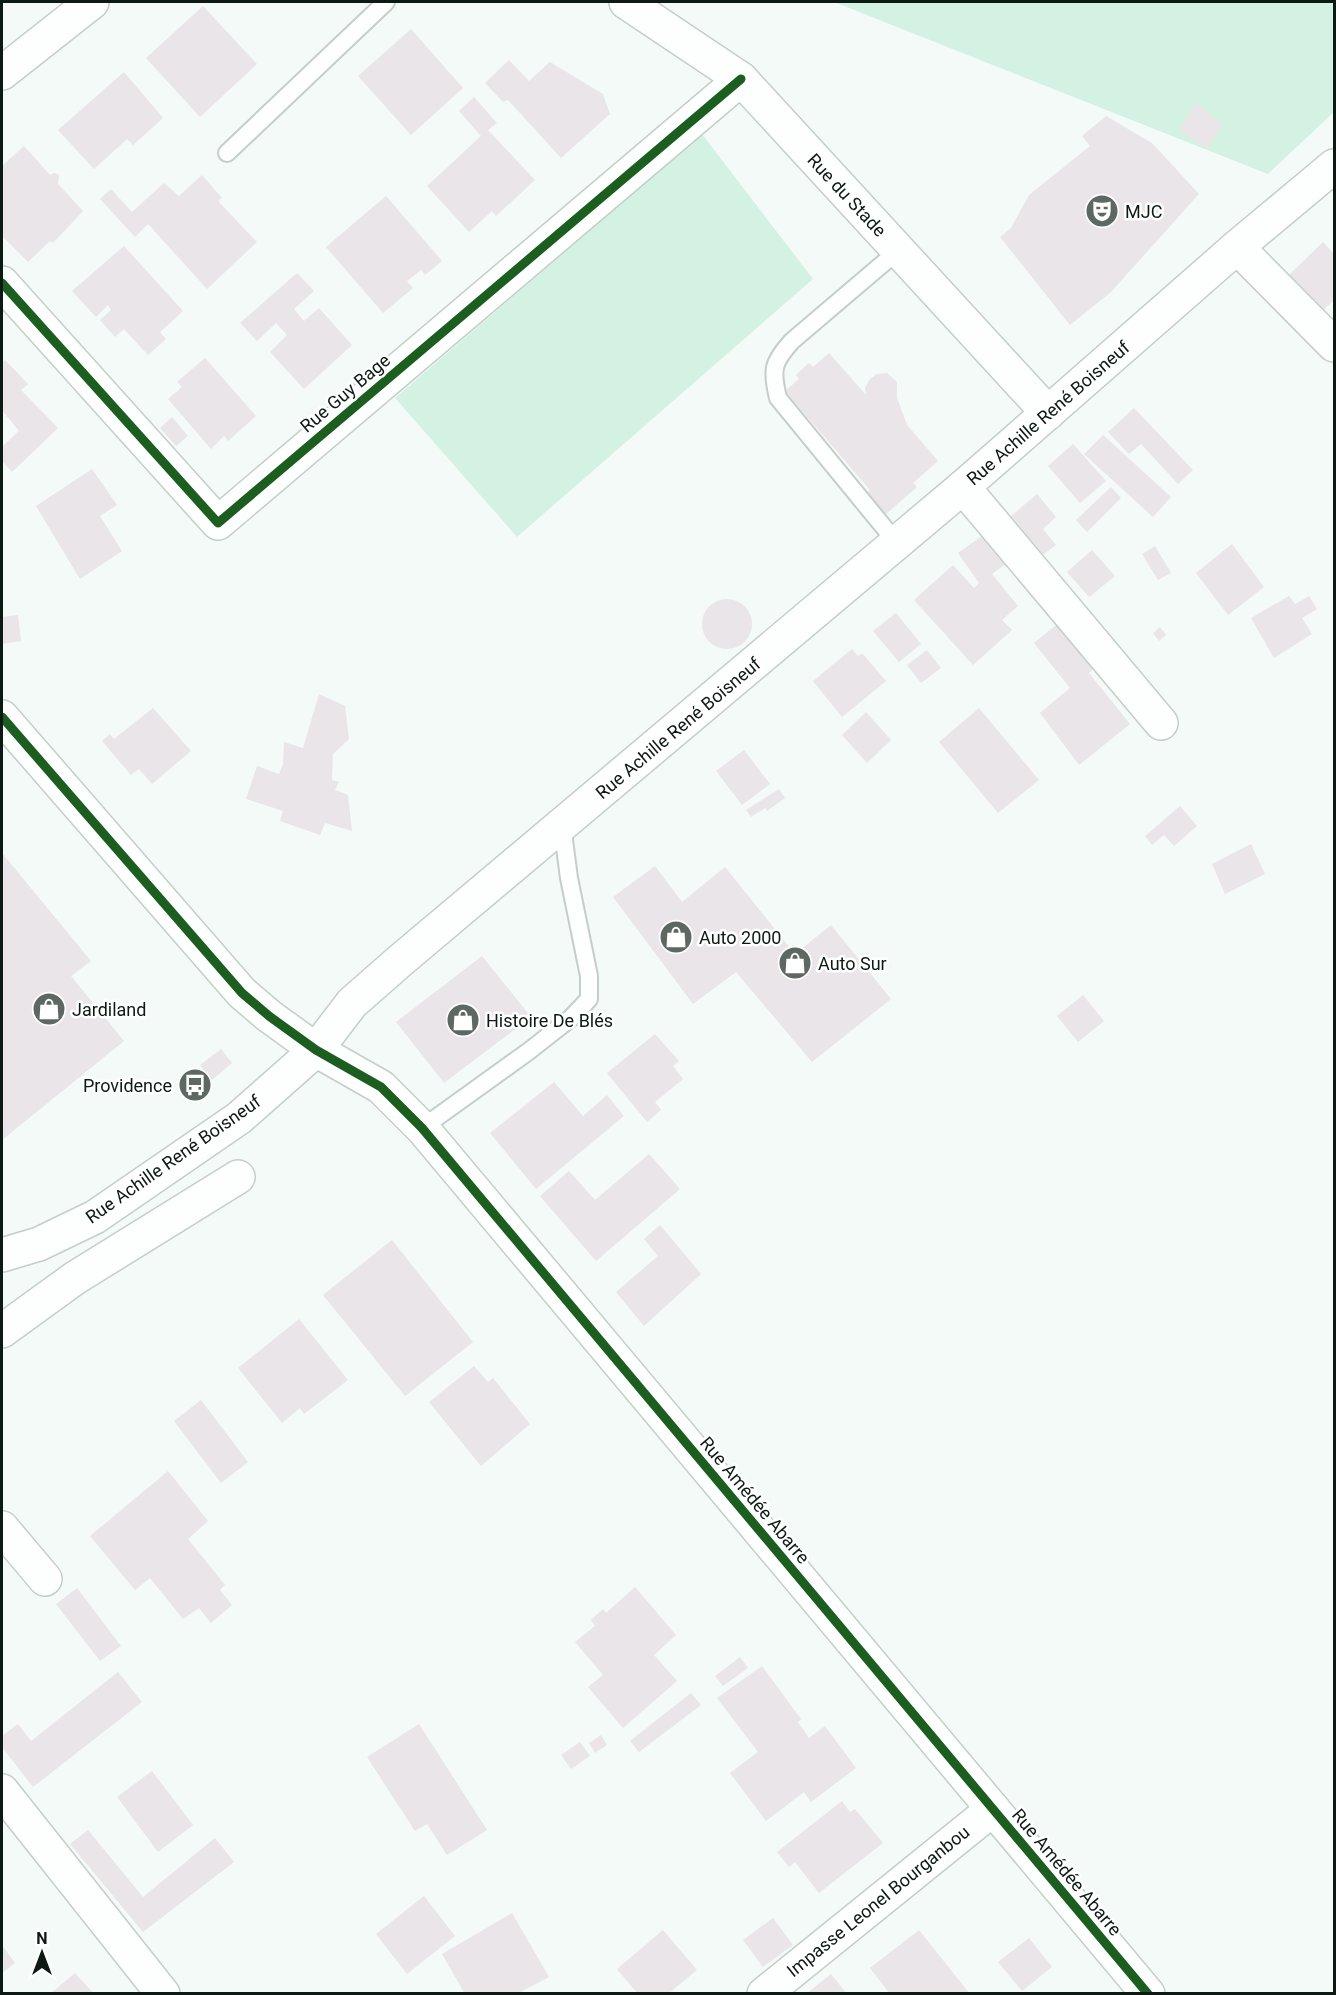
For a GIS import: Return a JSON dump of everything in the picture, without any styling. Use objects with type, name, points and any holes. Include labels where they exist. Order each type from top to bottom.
[{"type":"street","points":[[2,73],[92,2]]},
{"type":"street","name":"Rue du Stade","points":[[626,2],[741,79],[1048,413]]},
{"type":"street","name":"Rue Guy Bage","points":[[2,283],[218,524],[741,79]]},
{"type":"street","name":"Rue Achille René Boisneuf","points":[[2,1255],[39,1244],[95,1217],[239,1118],[316,1050],[352,1003],[738,679],[963,487],[1237,247],[1335,166]]},
{"type":"street","points":[[1237,247],[1335,345]]},
{"type":"street","points":[[963,487],[1161,723]]},
{"type":"street","name":"Rue Amédée Abarre","points":[[2,717],[242,993],[316,1050],[381,1087],[422,1128],[1148,1994]]},
{"type":"street","points":[[2,1331],[75,1278],[238,1177]]},
{"type":"street","points":[[2,1528],[45,1579]]},
{"type":"street","points":[[2,1791],[163,1994]]},
{"type":"street","name":"Impasse Leonel Bourganbou","points":[[764,1994],[993,1809]]},
{"type":"lane","points":[[227,153],[386,2]]},
{"type":"lane","points":[[896,542],[778,398],[773,376],[777,357],[792,340],[898,250]]},
{"type":"lane","points":[[422,1128],[529,1051],[571,1018],[589,999],[589,976],[568,878],[562,825]]},
{"type":"green space","points":[[834,2],[1334,2],[1334,112],[1268,174]]},
{"type":"green space","points":[[702,134],[813,279],[517,537],[395,398]]},
{"type":"building","points":[[203,6],[257,64],[200,117],[146,58]]},
{"type":"building","points":[[411,29],[463,88],[411,135],[358,76]]},
{"type":"building","points":[[509,60],[529,81],[550,62],[603,94],[610,114],[561,158],[508,100],[503,102],[485,83]]},
{"type":"building","points":[[124,72],[163,118],[133,145],[127,139],[94,169],[58,130]]},
{"type":"building","points":[[474,97],[497,123],[488,130],[535,180],[496,216],[492,211],[469,232],[427,186],[481,136],[459,111]]},
{"type":"building","points":[[1196,103],[1223,125],[1207,149],[1179,129]]},
{"type":"building","name":"MJC","points":[[1106,116],[1152,143],[1199,194],[1111,292],[1070,325],[1000,237],[1011,228],[1029,195],[1090,146],[1082,136]]},
{"type":"building","points":[[24,146],[50,175],[54,173],[59,175],[58,184],[83,211],[53,243],[50,241],[28,262],[2,236],[2,166]]},
{"type":"building","points":[[202,175],[222,198],[218,201],[257,242],[207,289],[148,224],[135,237],[100,199],[111,189],[132,212],[164,183],[179,196]]},
{"type":"building","points":[[386,196],[442,261],[425,275],[421,270],[407,281],[413,288],[383,313],[326,247]]},
{"type":"building","points":[[1323,242],[1334,254],[1334,300],[1318,315],[1286,278]]},
{"type":"building","points":[[124,246],[183,311],[160,332],[166,339],[148,355],[124,329],[115,337],[100,320],[111,310],[108,305],[96,317],[72,291]]},
{"type":"building","points":[[297,273],[314,291],[294,309],[304,321],[319,308],[352,345],[304,389],[270,352],[287,335],[276,323],[257,341],[240,323]]},
{"type":"building","points":[[829,353],[866,395],[865,388],[870,379],[877,374],[887,373],[897,382],[897,398],[907,425],[938,461],[913,483],[917,487],[885,515],[866,493],[870,490],[785,391],[799,379],[796,375],[809,363],[813,367]]},
{"type":"building","points":[[205,358],[256,416],[228,441],[224,436],[211,449],[168,399],[182,387],[177,382]]},
{"type":"building","points":[[5,360],[28,384],[21,390],[58,428],[12,472],[2,461],[2,447],[19,431],[2,410],[2,363]]},
{"type":"building","points":[[1134,408],[1193,470],[1178,484],[1141,444],[1129,454],[1108,432]]},
{"type":"building","points":[[172,417],[188,436],[176,446],[160,428]]},
{"type":"building","points":[[1103,435],[1171,497],[1153,517],[1084,454]]},
{"type":"building","points":[[1073,444],[1106,481],[1080,503],[1048,466]]},
{"type":"building","points":[[92,469],[117,505],[100,516],[122,551],[80,579],[36,506]]},
{"type":"building","points":[[1111,487],[1121,498],[1087,532],[1076,520]]},
{"type":"building","points":[[1037,494],[1056,517],[1043,529],[1056,545],[1039,558],[1018,532],[1022,529],[1011,516]]},
{"type":"building","points":[[986,533],[1007,563],[992,574],[1018,606],[1002,620],[1012,630],[973,665],[914,600],[953,565],[974,588],[979,583],[958,553]]},
{"type":"building","points":[[1232,544],[1264,587],[1228,615],[1196,573]]},
{"type":"building","points":[[1155,546],[1171,573],[1158,580],[1142,554]]},
{"type":"building","points":[[1092,550],[1115,576],[1089,597],[1067,572]]},
{"type":"building","points":[[1289,596],[1295,604],[1309,596],[1317,609],[1302,618],[1312,634],[1274,658],[1251,618]]},
{"type":"building","points":[[727,599],[745,606],[752,624],[745,642],[727,649],[709,642],[702,624],[709,606]]},
{"type":"building","points":[[896,613],[921,644],[899,662],[873,631]]},
{"type":"building","points":[[18,615],[21,641],[2,644],[2,617]]},
{"type":"building","points":[[1061,621],[1097,666],[1089,673],[1130,724],[1079,765],[1040,713],[1070,688],[1034,643]]},
{"type":"building","points":[[1160,627],[1166,635],[1159,641],[1153,633]]},
{"type":"building","points":[[852,649],[858,656],[862,653],[886,681],[842,717],[813,681]]},
{"type":"building","points":[[927,650],[941,668],[921,683],[907,665]]},
{"type":"building","points":[[319,694],[345,706],[349,739],[333,754],[332,780],[339,782],[335,790],[348,795],[352,831],[325,823],[320,835],[280,821],[283,811],[246,799],[257,766],[279,774],[283,764],[284,742],[303,748]]},
{"type":"building","points":[[153,708],[191,751],[152,784],[139,769],[131,775],[102,741],[110,734],[114,739]]},
{"type":"building","points":[[979,708],[1039,780],[998,813],[939,742]]},
{"type":"building","points":[[866,712],[891,740],[867,763],[842,735]]},
{"type":"building","points":[[744,750],[770,784],[742,805],[716,771]]},
{"type":"building","points":[[779,789],[785,798],[767,811],[765,808],[751,817],[746,810]]},
{"type":"building","points":[[1180,806],[1197,826],[1174,846],[1164,835],[1152,845],[1145,836]]},
{"type":"building","points":[[1251,844],[1265,874],[1225,894],[1212,864]]},
{"type":"building","name":"Jardiland","points":[[2,853],[91,961],[71,976],[124,1041],[2,1140]]},
{"type":"building","name":"Auto Sur","points":[[655,866],[682,902],[725,867],[795,954],[831,925],[891,999],[812,1062],[736,972],[693,1004],[613,897]]},
{"type":"building","name":"Histoire De Blés","points":[[482,956],[531,1017],[444,1083],[396,1022]]},
{"type":"building","points":[[1083,995],[1104,1021],[1078,1042],[1057,1016]]},
{"type":"building","points":[[655,1034],[679,1061],[673,1066],[683,1079],[655,1102],[661,1110],[647,1122],[607,1073]]},
{"type":"building","points":[[221,1049],[232,1063],[212,1080],[200,1065]]},
{"type":"building","points":[[554,1082],[583,1116],[607,1095],[624,1116],[536,1189],[490,1133]]},
{"type":"building","points":[[649,1154],[680,1189],[596,1261],[540,1196],[569,1171],[595,1200]]},
{"type":"building","points":[[660,1225],[701,1274],[644,1326],[616,1292],[658,1256],[644,1239]]},
{"type":"building","points":[[392,1240],[473,1342],[405,1396],[323,1295]]},
{"type":"building","points":[[299,1319],[348,1380],[304,1414],[300,1408],[282,1423],[238,1368]]},
{"type":"building","points":[[474,1366],[488,1382],[493,1378],[530,1424],[481,1466],[429,1402]]},
{"type":"building","points":[[201,1400],[248,1462],[221,1483],[174,1421]]},
{"type":"building","points":[[168,1471],[208,1521],[188,1539],[225,1585],[220,1590],[232,1605],[211,1623],[199,1608],[183,1619],[150,1578],[135,1590],[90,1536]]},
{"type":"building","points":[[635,1587],[676,1635],[654,1655],[677,1681],[623,1728],[588,1687],[603,1675],[575,1642],[595,1626],[591,1620],[603,1609],[606,1613]]},
{"type":"building","points":[[77,1588],[121,1646],[100,1661],[56,1604]]},
{"type":"building","points":[[740,1657],[748,1668],[723,1686],[715,1676]]},
{"type":"building","points":[[762,1666],[801,1719],[798,1722],[809,1738],[825,1726],[856,1768],[811,1802],[804,1792],[766,1821],[730,1773],[758,1752],[717,1698]]},
{"type":"building","points":[[118,1672],[142,1702],[33,1787],[2,1747],[2,1736],[18,1724],[31,1741]]},
{"type":"building","points":[[691,1693],[701,1705],[639,1752],[630,1741]]},
{"type":"building","points":[[419,1724],[487,1830],[447,1855],[427,1824],[415,1831],[367,1757]]},
{"type":"building","points":[[601,1735],[607,1745],[595,1753],[589,1743]]},
{"type":"building","points":[[580,1742],[590,1756],[571,1769],[561,1755]]},
{"type":"building","points":[[152,1771],[193,1825],[158,1852],[117,1797]]},
{"type":"building","points":[[842,1801],[850,1812],[855,1809],[883,1843],[819,1893],[795,1862],[789,1867],[777,1852]]},
{"type":"building","points":[[88,1830],[143,1897],[215,1838],[234,1862],[143,1932],[70,1844]]},
{"type":"building","points":[[424,1896],[455,1936],[407,1974],[376,1934]]},
{"type":"building","points":[[512,1913],[549,1977],[517,1994],[465,1994],[442,1954]]},
{"type":"building","points":[[773,1918],[793,1945],[763,1967],[743,1940]]},
{"type":"building","points":[[663,1930],[697,1970],[668,1994],[638,1994],[617,1969]]},
{"type":"building","points":[[919,1930],[970,1994],[890,1994],[870,1968]]},
{"type":"building","points":[[1029,1938],[1052,1967],[1022,1991],[998,1962]]},
{"type":"building","points":[[2,1945],[15,1963],[2,1973]]},
{"type":"building","points":[[75,1973],[94,1994],[50,1994]]},
{"type":"building","points":[[831,1974],[847,1994],[806,1994]]},
{"type":"cycle path","points":[[2,283],[218,523],[741,79]]},
{"type":"cycle path","points":[[2,717],[242,993],[316,1050],[381,1087],[422,1128],[1148,1994]]},
{"type":"place","name":"MJC","points":[[1102,211]]},
{"type":"place","name":"Auto 2000","points":[[676,937]]},
{"type":"place","name":"Auto Sur","points":[[795,963]]},
{"type":"place","name":"Jardiland","points":[[49,1009]]},
{"type":"place","name":"Histoire De Blés","points":[[463,1020]]},
{"type":"place","name":"Providence","points":[[195,1085]]}]
